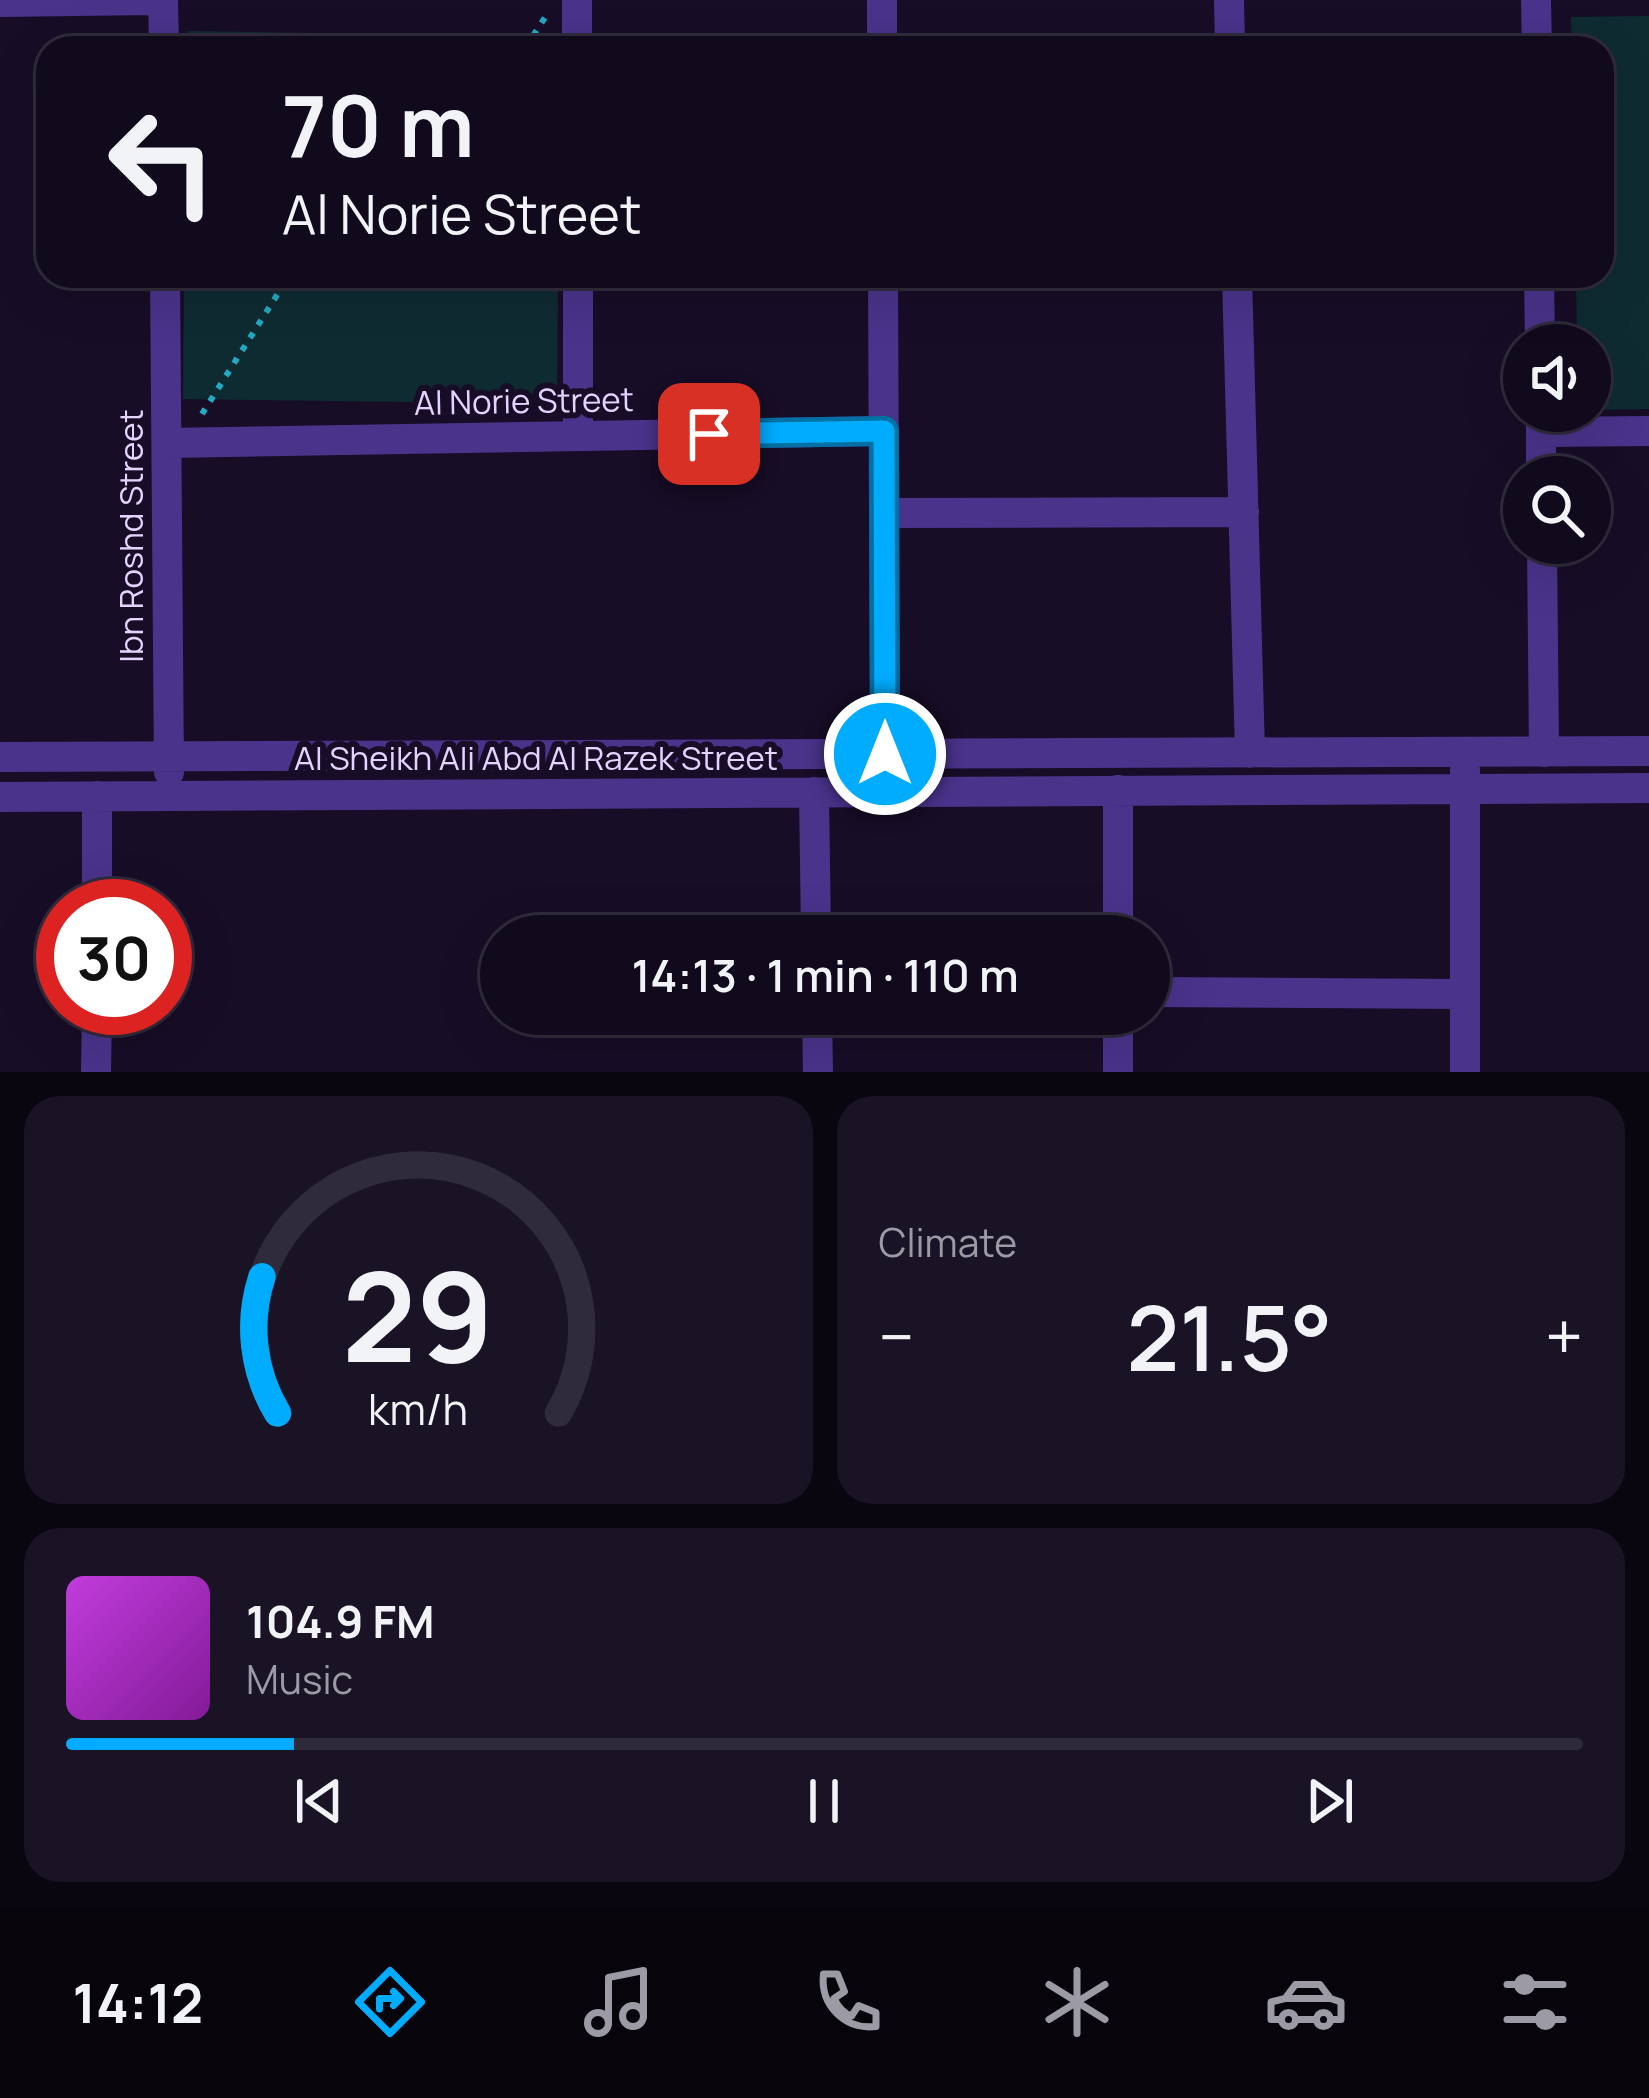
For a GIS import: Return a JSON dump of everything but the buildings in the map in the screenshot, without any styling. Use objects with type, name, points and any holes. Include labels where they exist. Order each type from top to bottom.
[{"type":"street","points":[[0,2],[152,0]]},
{"type":"street","points":[[163,0],[164,36]]},
{"type":"street","points":[[577,0],[577,36]]},
{"type":"street","points":[[882,0],[882,36]]},
{"type":"street","points":[[1229,0],[1230,36]]},
{"type":"street","points":[[1536,0],[1537,36]]},
{"type":"street","name":"Ibn Roshd Street","points":[[166,288],[175,442],[169,796]]},
{"type":"street","points":[[578,288],[578,436]]},
{"type":"street","points":[[883,288],[885,754]]},
{"type":"street","points":[[1237,288],[1250,753]]},
{"type":"street","points":[[1539,288],[1540,324]]},
{"type":"street","points":[[1611,427],[1649,431]]},
{"type":"street","name":"Al Norie Street","points":[[175,442],[884,431]]},
{"type":"street","points":[[884,513],[1244,512]]},
{"type":"street","points":[[1542,564],[1544,752]]},
{"type":"street","name":"Al Sheikh Ali Abd Al Razek Street","points":[[0,757],[1649,751]]},
{"type":"street","points":[[1465,1072],[1466,752]]},
{"type":"street","name":"Al Sheikh Ali Abd Al Razek Street","points":[[0,796],[1649,788]]},
{"type":"street","points":[[1118,790],[1118,915]]},
{"type":"street","points":[[814,792],[816,915]]},
{"type":"street","points":[[97,796],[97,879]]},
{"type":"street","points":[[1170,992],[1465,994]]},
{"type":"street","points":[[96,1072],[97,1035]]},
{"type":"street","points":[[817,1035],[818,1072]]},
{"type":"street","points":[[1118,1035],[1118,1072]]},
{"type":"path","points":[[533,36],[557,0]]},
{"type":"path","points":[[175,442],[281,288]]},
{"type":"green space","points":[[1649,16],[1649,409],[1611,410],[1611,324],[1577,324],[1576,288],[1614,288],[1614,36],[1572,36],[1571,17]]},
{"type":"green space","points":[[187,31],[499,36],[187,36]]},
{"type":"green space","points":[[184,288],[558,288],[557,404],[183,399]]},
{"type":"route","points":[[709,434],[884,431],[885,754]]}]
